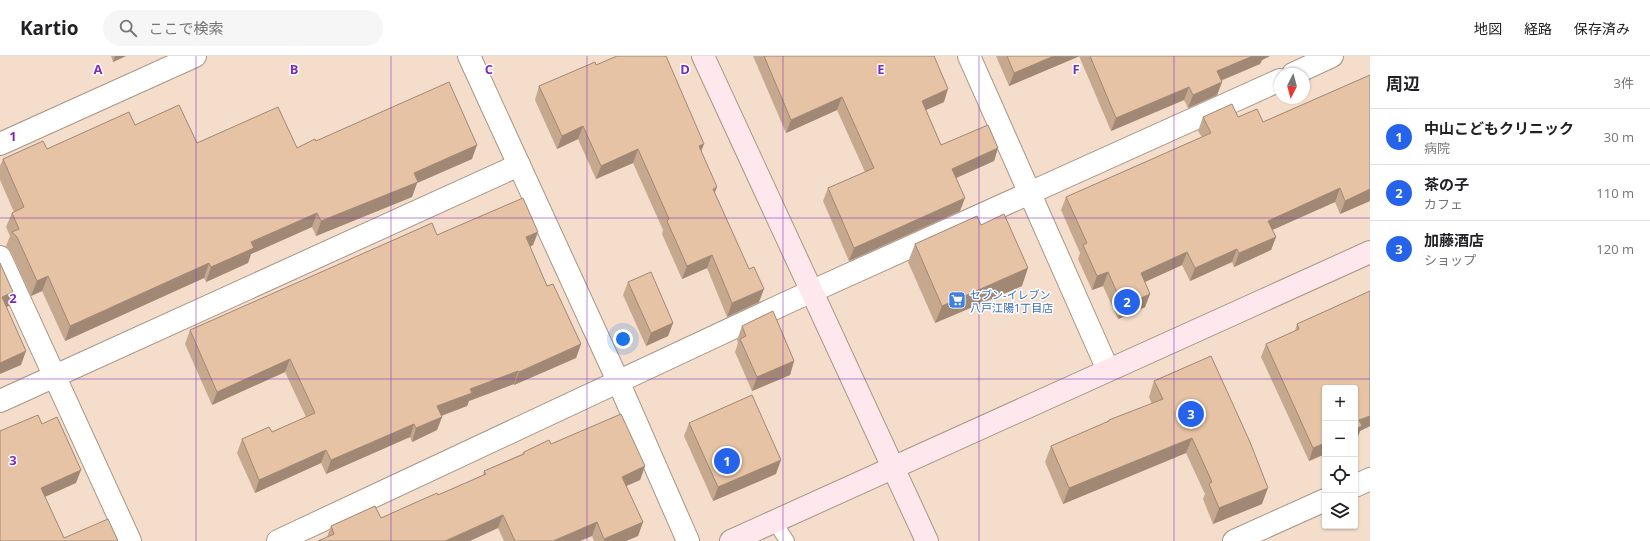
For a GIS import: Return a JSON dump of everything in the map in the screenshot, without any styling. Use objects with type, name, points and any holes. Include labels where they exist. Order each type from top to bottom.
[{"type":"street","points":[[0,144],[195,56]]},
{"type":"street","points":[[469,56],[618,381],[688,541]]},
{"type":"street","points":[[703,56],[927,541]]},
{"type":"street","points":[[969,56],[1108,370]]},
{"type":"street","points":[[1306,68],[1332,56]]},
{"type":"street","points":[[278,541],[618,381],[1274,83]]},
{"type":"street","points":[[0,401],[519,165]]},
{"type":"street","points":[[731,541],[1370,252]]},
{"type":"street","points":[[0,257],[130,541]]},
{"type":"street","points":[[1358,485],[1370,479]]},
{"type":"street","points":[[1234,541],[1322,501]]},
{"type":"lane","points":[[774,521],[787,541]]},
{"type":"building","points":[[617,56],[666,56],[704,144],[699,146],[717,187],[713,189],[749,269],[754,267],[764,289],[732,303],[712,255],[687,266],[667,221],[669,219],[638,149],[601,166],[583,126],[562,136],[539,86],[595,62],[596,65]]},
{"type":"building","points":[[764,56],[934,56],[948,89],[922,101],[941,145],[988,125],[998,148],[952,169],[965,198],[854,248],[828,188],[874,168],[842,97],[791,120]]},
{"type":"building","points":[[1007,56],[1054,56],[1014,73]]},
{"type":"building","points":[[1090,56],[1253,56],[1217,71],[1222,82],[1193,95],[1189,87],[1116,118]]},
{"type":"building","points":[[1370,75],[1370,189],[1345,201],[1340,188],[1268,221],[1276,237],[1239,253],[1237,249],[1195,268],[1187,252],[1141,273],[1150,294],[1123,306],[1108,272],[1097,276],[1083,245],[1087,243],[1066,197],[1211,133],[1203,117],[1232,104],[1238,117],[1257,109],[1263,122],[1304,104],[1310,104],[1310,101]]},
{"type":"building","points":[[449,82],[477,145],[414,173],[418,182],[321,221],[317,213],[251,242],[254,248],[211,267],[209,263],[70,326],[48,276],[37,281],[17,237],[12,232],[19,229],[12,213],[24,207],[3,159],[43,141],[47,149],[129,112],[135,125],[179,105],[197,143],[278,107],[297,148]]},
{"type":"building","points":[[523,198],[538,232],[526,237],[547,286],[553,284],[581,344],[519,372],[518,371],[470,389],[472,393],[437,406],[442,417],[416,428],[414,424],[331,460],[326,450],[259,480],[242,439],[269,427],[272,432],[315,413],[290,359],[217,392],[190,330],[432,223],[437,235]]},
{"type":"building","points":[[1004,214],[1028,268],[942,306],[915,244],[977,216],[981,225]]},
{"type":"building","points":[[0,263],[13,292],[2,297],[26,351],[0,363]]},
{"type":"building","points":[[651,272],[673,323],[651,333],[628,282]]},
{"type":"building","points":[[1370,291],[1370,416],[1359,420],[1362,426],[1358,428],[1358,385],[1322,385],[1322,444],[1313,448],[1266,344],[1299,329],[1297,324]]},
{"type":"building","points":[[773,311],[794,361],[757,377],[740,339],[746,336],[742,326]]},
{"type":"building","points":[[1211,356],[1250,442],[1268,488],[1219,508],[1209,484],[1212,482],[1192,438],[1069,488],[1051,446],[1109,420],[1163,399],[1154,381]]},
{"type":"building","points":[[752,395],[781,460],[718,487],[689,423]]},
{"type":"building","points":[[621,414],[645,466],[622,477],[643,522],[604,539],[597,522],[553,541],[515,541],[503,515],[445,541],[318,541],[334,534],[331,526],[375,506],[381,518],[437,493],[438,495],[486,474],[484,471],[524,454],[524,452],[549,440],[551,444]]},
{"type":"building","points":[[38,415],[42,424],[57,417],[81,470],[41,488],[64,538],[108,519],[118,541],[0,541],[0,431]]},
{"type":"place","name":"セブン-イレブン 八戸江陽1丁目店","points":[[957,300]]},
{"type":"place","name":"茶の子","points":[[1127,302]]},
{"type":"place","name":"加藤酒店","points":[[1191,414]]},
{"type":"place","name":"中山こどもクリニック","points":[[727,461]]}]
